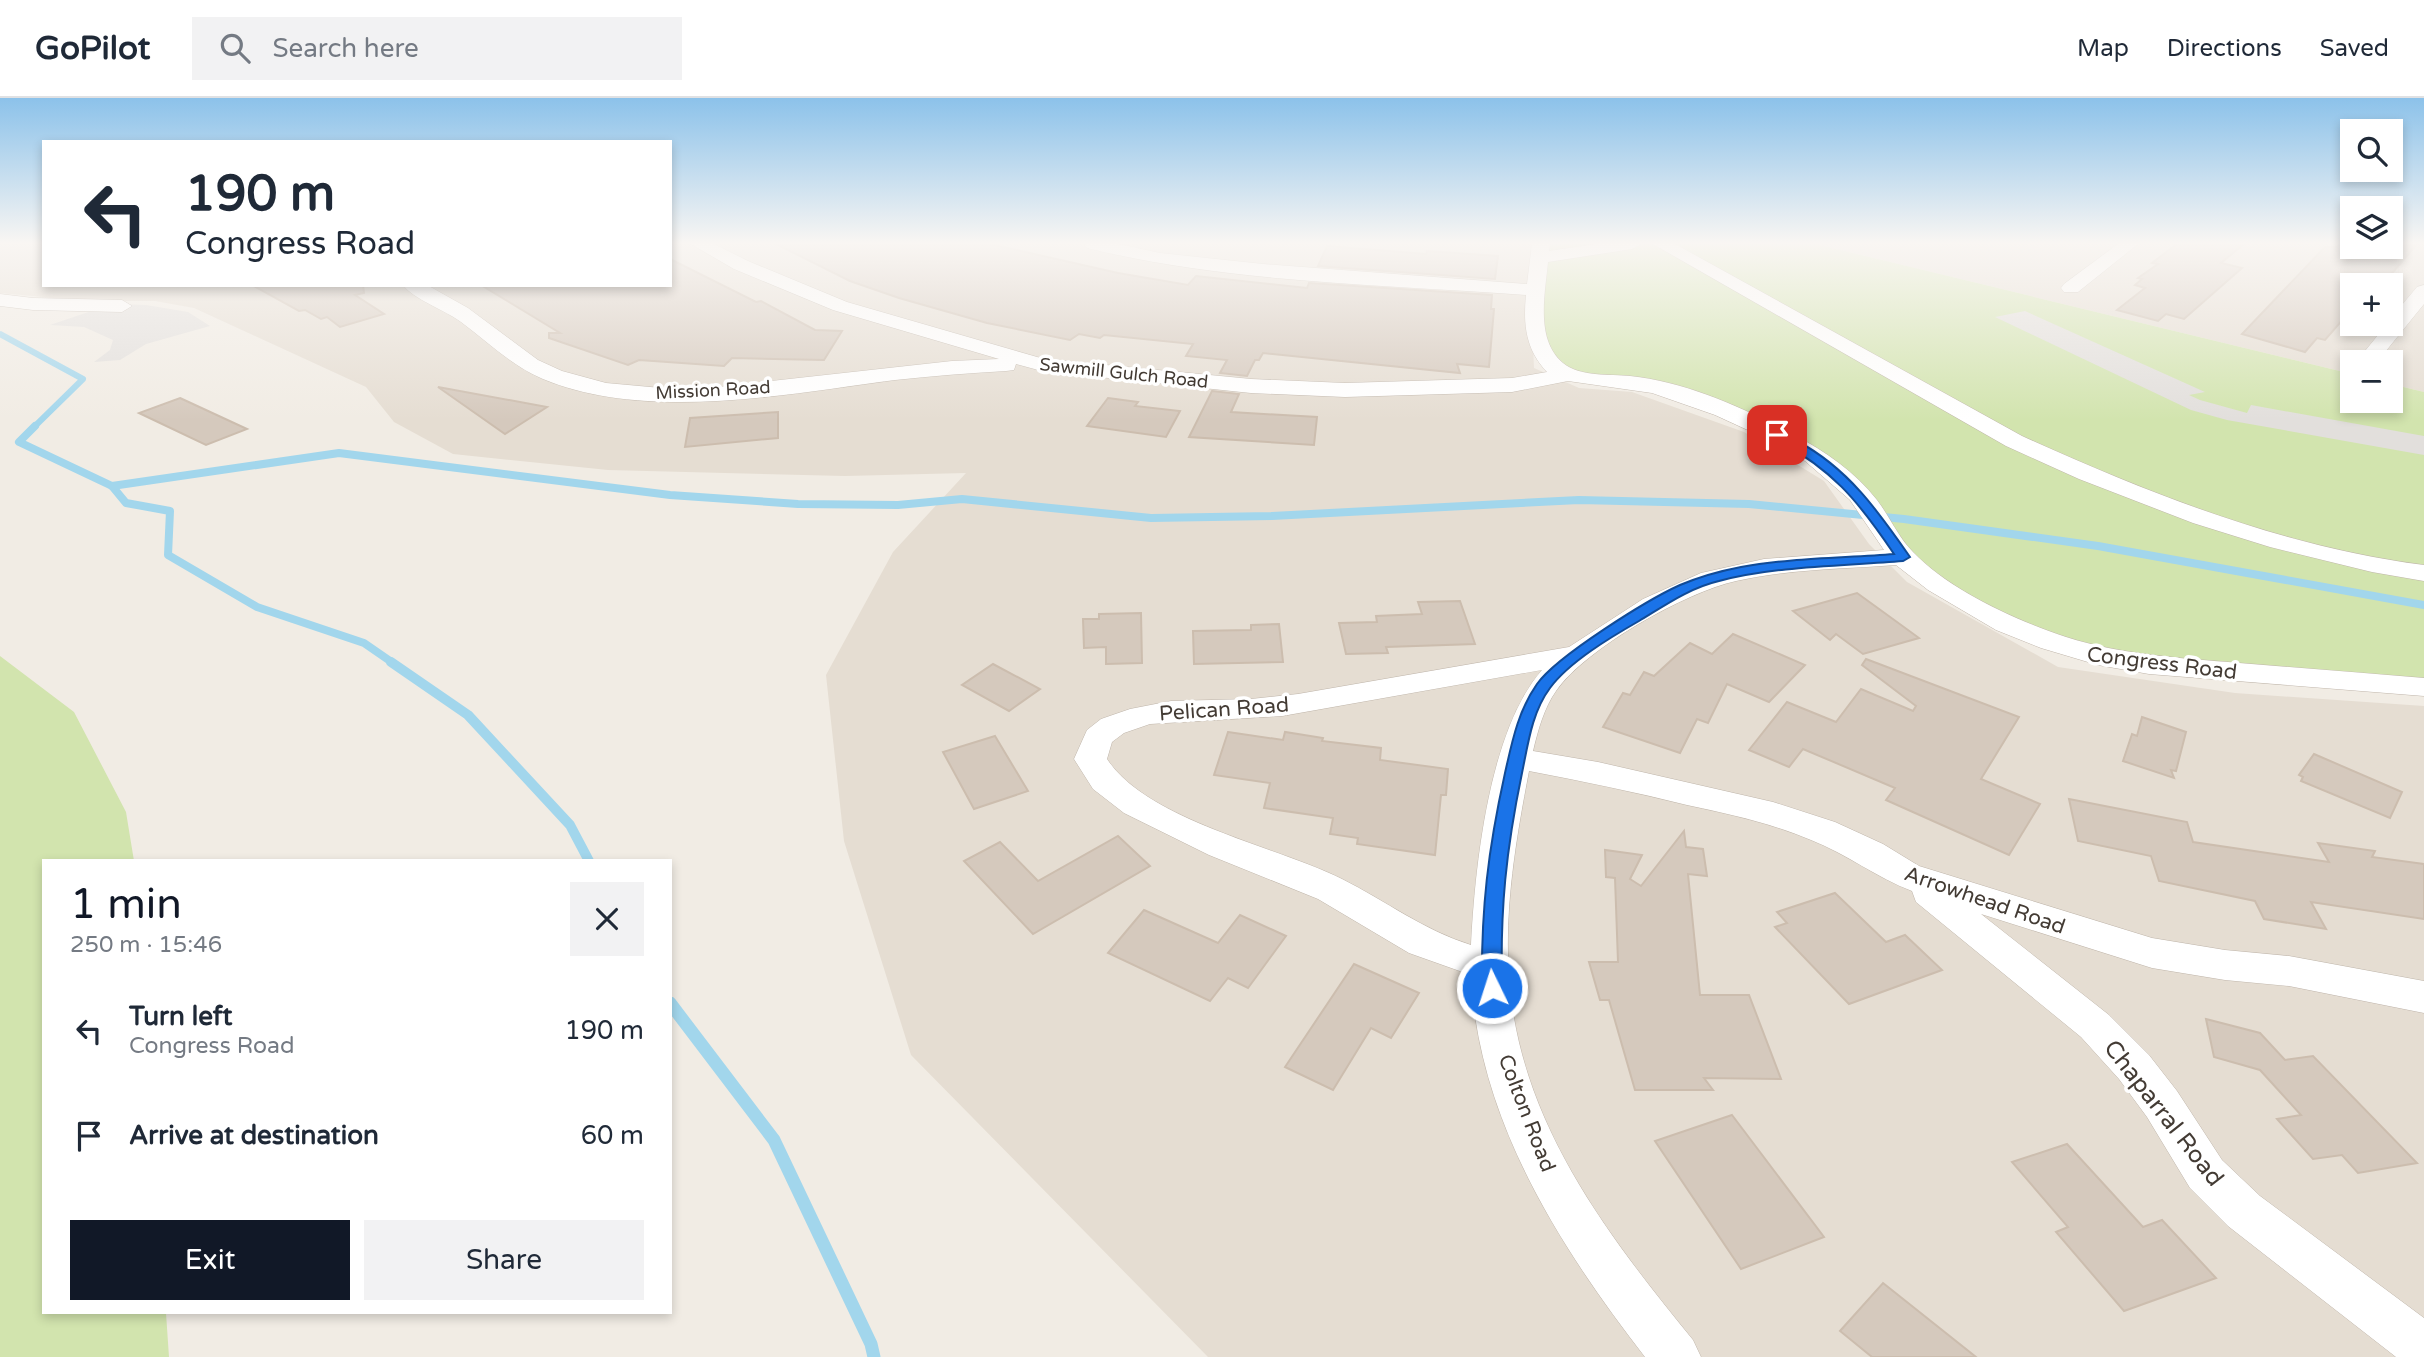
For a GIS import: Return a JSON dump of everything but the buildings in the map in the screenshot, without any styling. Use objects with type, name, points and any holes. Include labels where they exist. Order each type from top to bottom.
[{"type":"street","points":[[23,303],[122,306]]},
{"type":"street","name":"Mission Road","points":[[442,303],[465,316],[528,365],[589,388],[643,394],[690,394],[808,384],[929,369],[1042,365]]},
{"type":"street","name":"Sawmill Gulch Road","points":[[833,303],[1042,365],[1239,385],[1345,390],[1512,385],[1567,375],[1638,383],[1691,399]]},
{"type":"street","points":[[1536,303],[1538,344],[1555,369],[1567,375]]},
{"type":"street","points":[[1768,303],[2014,440],[2073,468],[2172,508],[2283,543],[2424,573]]},
{"type":"street","points":[[2376,350],[2414,303]]},
{"type":"street","points":[[929,369],[946,365],[961,356],[964,347],[955,340]]},
{"type":"street","name":"Congress Road","points":[[1691,399],[1777,435],[1828,466],[1868,506],[1903,557],[1947,591],[2014,629],[2054,645],[2104,659],[2193,671],[2424,687]]},
{"type":"street","name":"Colton Road","points":[[1676,1357],[1614,1278],[1567,1210],[1538,1153],[1497,1032],[1490,966],[1491,921],[1499,842],[1515,758],[1525,722],[1544,685],[1579,654],[1660,601],[1684,589],[1711,578],[1743,571],[1903,557]]},
{"type":"street","name":"Pelican Road","points":[[1490,966],[1436,949],[1401,932],[1358,903],[1321,884],[1147,813],[1110,787],[1094,768],[1091,751],[1098,737],[1122,722],[1155,712],[1253,709],[1303,703],[1579,654]]},
{"type":"street","name":"Arrowhead Road","points":[[1515,758],[1598,773],[1761,810],[1823,831],[1871,853],[1906,875],[2011,911],[2152,953],[2225,965],[2289,971],[2424,997]]},
{"type":"street","name":"Chaparral Road","points":[[1906,875],[2095,1026],[2134,1067],[2162,1104],[2206,1174],[2244,1211],[2424,1349]]},
{"type":"shaded area","points":[[165,303],[1531,303],[1534,368],[1579,388],[1632,392],[1744,432],[1824,481],[1869,544],[1907,582],[2058,667],[2235,693],[2424,706],[2424,1357],[1208,1357],[911,1055],[844,841],[826,675],[893,552],[966,473],[845,476],[608,470],[453,454],[394,422],[366,387],[194,308]]},
{"type":"shaded area","points":[[2058,303],[2340,303],[2340,336],[2403,336],[2403,303],[2424,303],[2424,392],[2403,387],[2403,350],[2340,350],[2340,371]]},
{"type":"shaded area","points":[[112,304],[146,305],[188,312],[210,326],[146,344],[120,360],[94,362],[110,350],[113,340],[84,327],[50,325]]},
{"type":"shaded area","points":[[2025,311],[2205,392],[2189,395],[2200,400],[2247,413],[2251,405],[2424,436],[2424,455],[2227,420],[2191,410],[1995,317]]},
{"type":"green space","points":[[1539,303],[2058,303],[2340,371],[2340,413],[2403,413],[2403,387],[2424,392],[2424,687],[2104,659],[1947,591],[1829,466],[1691,399],[1567,375],[1538,344]]},
{"type":"green space","points":[[0,656],[74,712],[126,812],[134,859],[42,859],[42,1314],[166,1314],[169,1357],[0,1357]]},
{"type":"waterway","points":[[0,334],[83,379],[33,428]]},
{"type":"waterway","points":[[33,428],[19,442],[112,486]]},
{"type":"waterway","points":[[112,486],[339,453],[670,495],[798,504],[898,505],[962,499],[1151,518],[1272,516],[1579,500],[1749,504],[1904,519],[2098,546],[2424,605]]},
{"type":"waterway","points":[[112,486],[126,503],[170,511],[168,555],[257,607],[364,643],[393,663]]},
{"type":"waterway","points":[[391,662],[468,715],[570,825],[588,859]]},
{"type":"waterway","points":[[672,1006],[774,1140],[871,1344],[874,1357]]},
{"type":"route","points":[[1492,988],[1491,921],[1499,842],[1515,758],[1525,722],[1544,685],[1579,654],[1622,625],[1660,601],[1711,578],[1743,571],[1903,557],[1868,506],[1843,480],[1812,453],[1777,435]]}]
